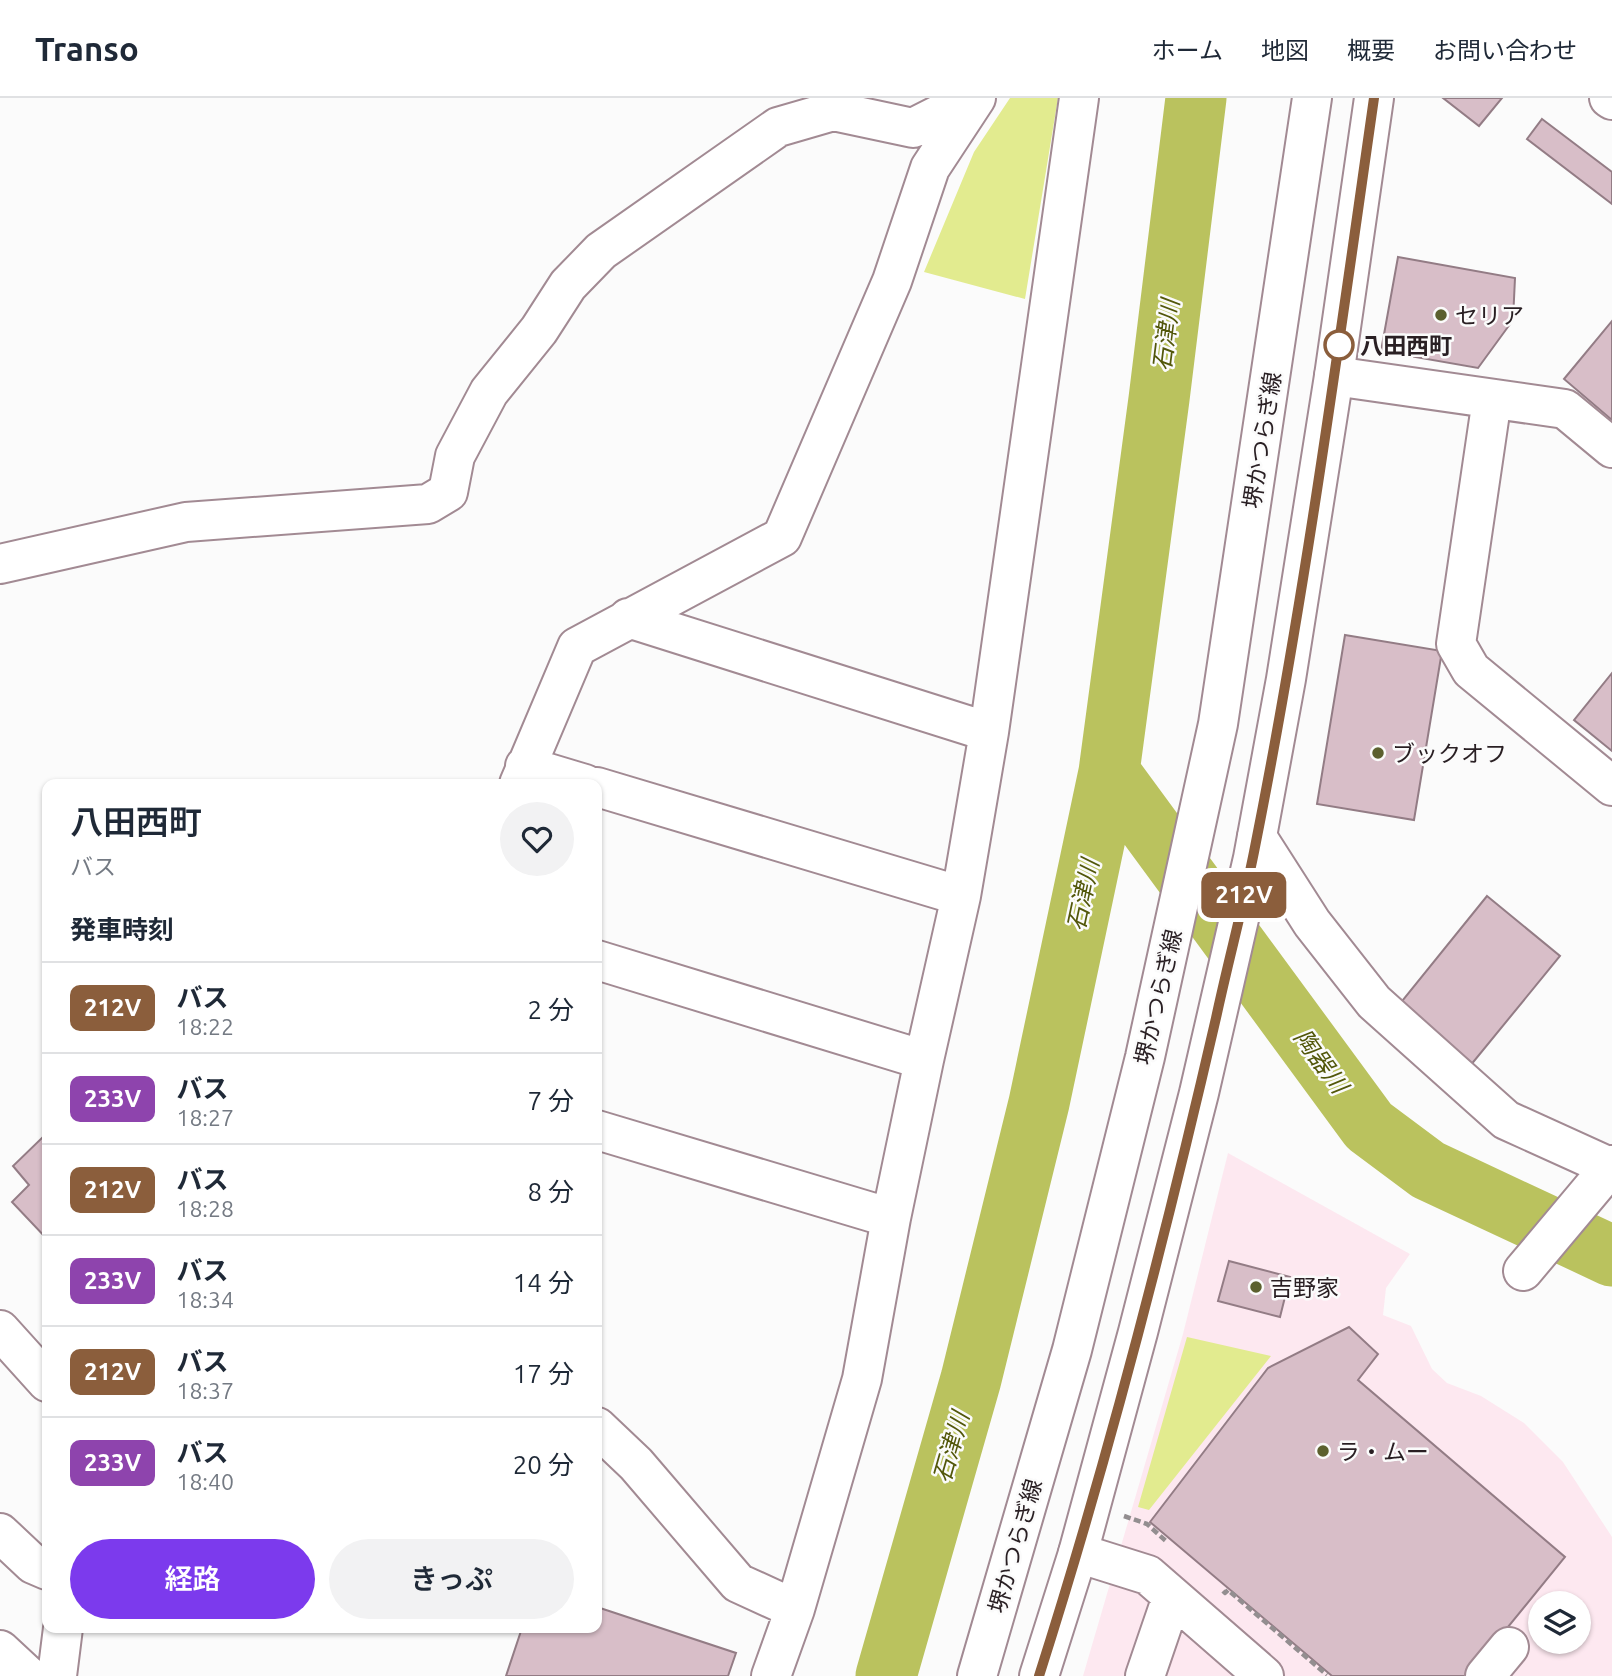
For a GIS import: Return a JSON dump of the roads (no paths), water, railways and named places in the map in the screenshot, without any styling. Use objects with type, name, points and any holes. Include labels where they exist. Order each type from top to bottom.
[{"type":"street","points":[[0,564],[186,522],[428,504],[448,492],[455,456],[489,392],[538,330],[568,285],[601,251],[778,127],[833,111],[913,128],[974,98]]},
{"type":"street","points":[[550,779],[522,775],[578,647],[782,537],[892,281],[930,169],[974,98]]},
{"type":"street","points":[[771,1676],[794,1609],[862,1380],[923,1060],[961,896],[989,732],[1079,98]]},
{"type":"street","name":"堺かつらぎ線","points":[[977,1676],[1072,1350],[1145,1057],[1219,724],[1312,98]]},
{"type":"street","points":[[1039,1676],[1078,1553],[1142,1319],[1199,1093],[1255,847],[1286,679],[1374,98]]},
{"type":"street","points":[[1334,376],[1565,409],[1612,448]]},
{"type":"street","points":[[1492,400],[1456,644],[1471,670],[1612,786]]},
{"type":"street","points":[[628,618],[989,732]]},
{"type":"street","points":[[602,789],[961,896]]},
{"type":"street","points":[[1255,847],[1374,1002],[1506,1120],[1607,1171],[1523,1271]]},
{"type":"street","points":[[602,962],[923,1060]]},
{"type":"street","points":[[602,1131],[891,1218]]},
{"type":"street","points":[[0,1330],[42,1376]]},
{"type":"street","points":[[602,1432],[636,1464],[738,1583],[794,1609]]},
{"type":"street","points":[[0,1533],[33,1564],[42,1568]]},
{"type":"street","points":[[1078,1553],[1148,1575],[1264,1676]]},
{"type":"street","points":[[1145,1676],[1172,1597]]},
{"type":"street","points":[[57,1676],[63,1633]]},
{"type":"street","points":[[1485,1676],[1509,1647]]},
{"type":"street","points":[[0,1650],[28,1676]]},
{"type":"waterway","name":"石津川","points":[[886,1676],[971,1379],[1039,1103],[1109,772],[1196,98]]},
{"type":"waterway","name":"陶器川","points":[[1109,772],[1369,1126],[1428,1170],[1612,1256]]},
{"type":"place","name":"セリア","points":[[1441,315]]},
{"type":"place","name":"八田西町","points":[[1339,345]]},
{"type":"place","name":"ブックオフ","points":[[1378,753]]},
{"type":"place","name":"吉野家","points":[[1256,1287]]},
{"type":"place","name":"ラ・ムー","points":[[1323,1451]]}]
